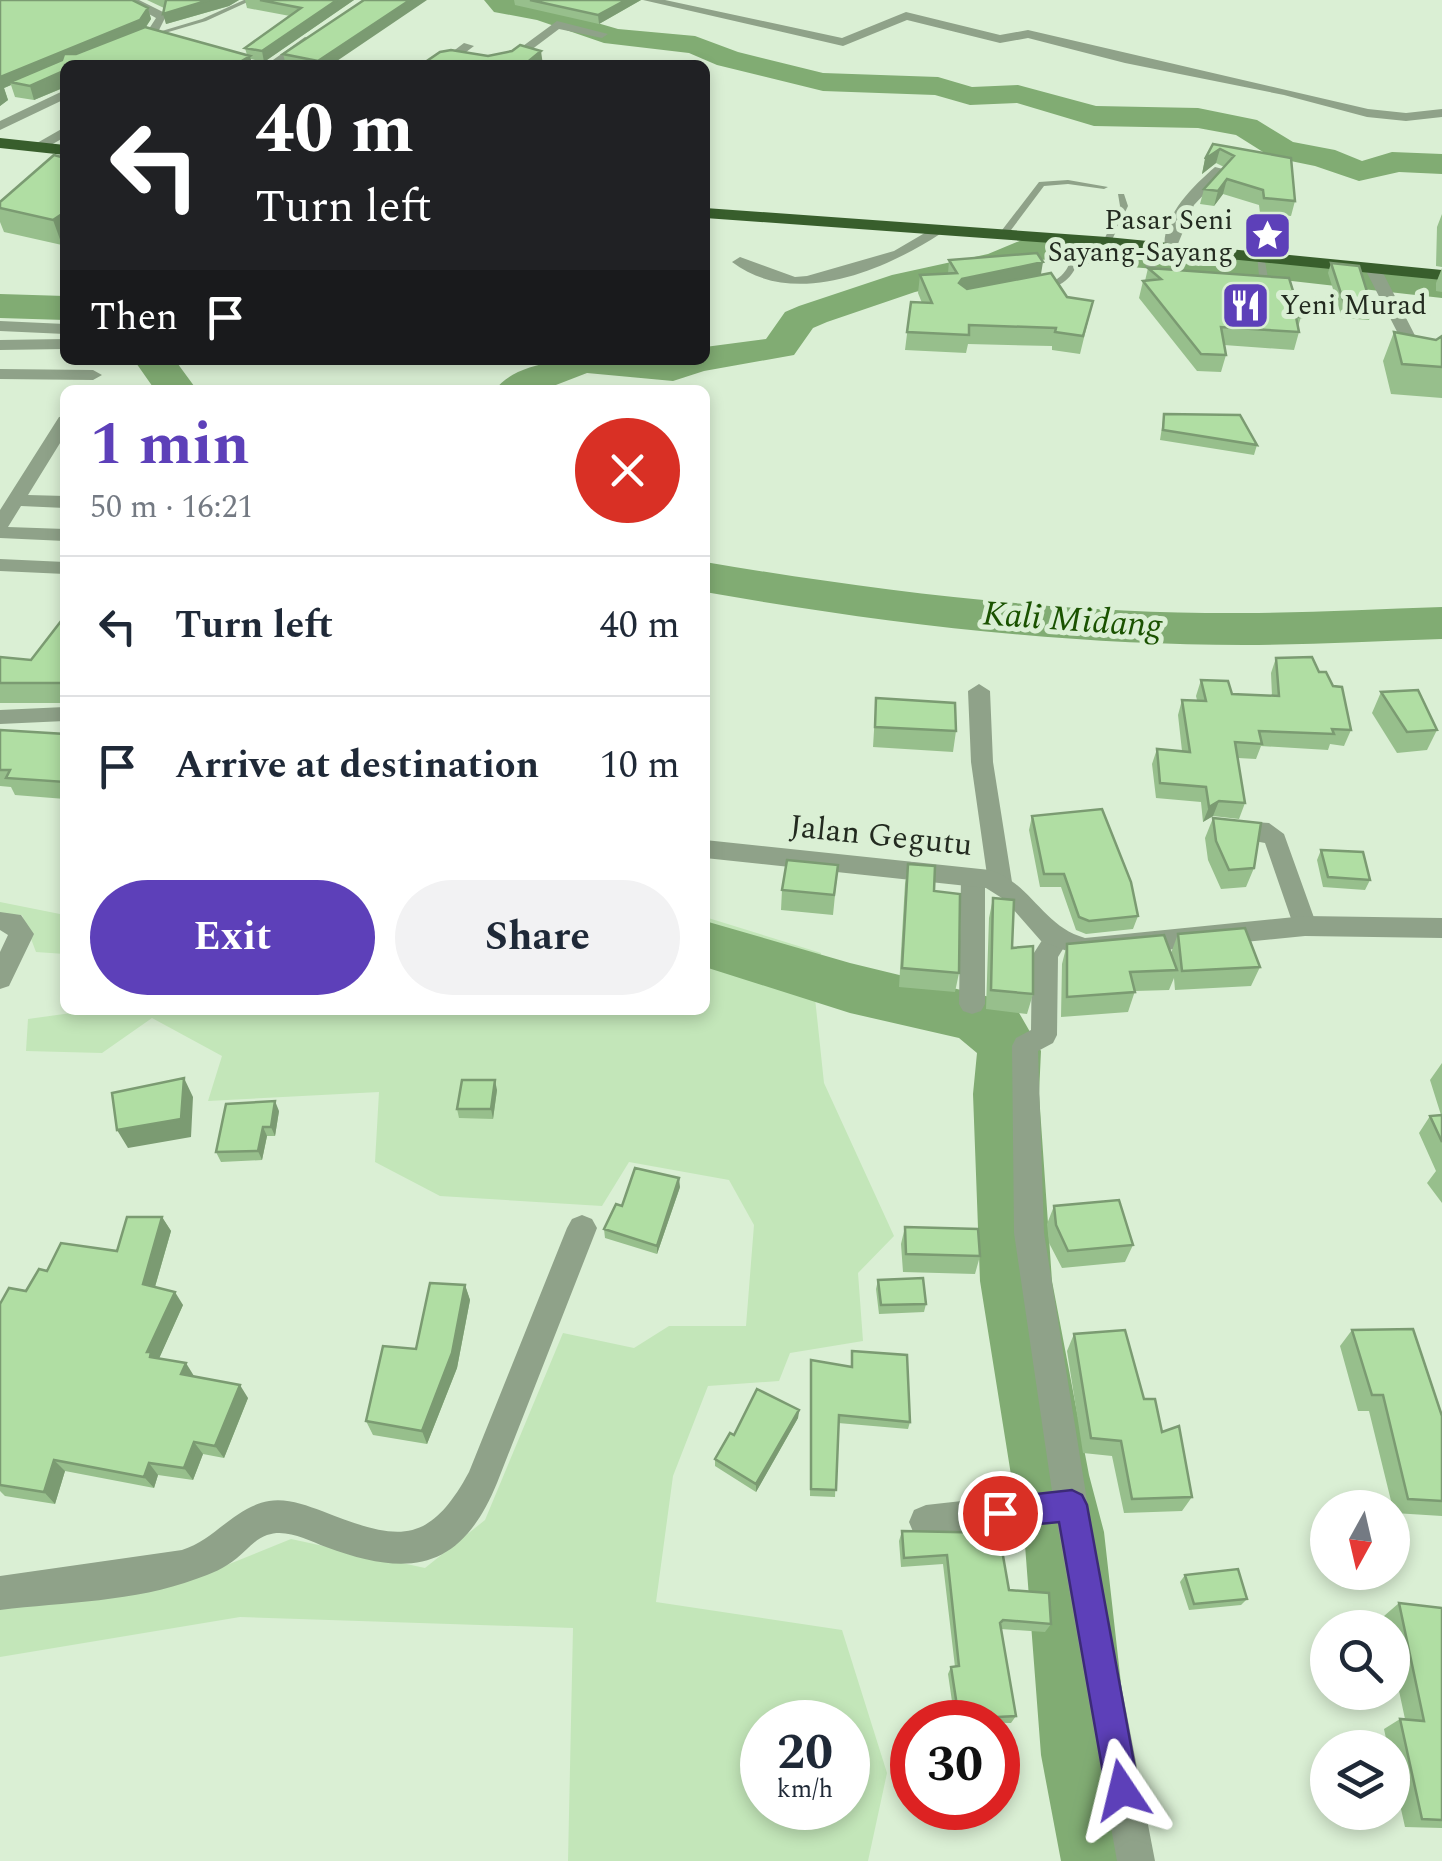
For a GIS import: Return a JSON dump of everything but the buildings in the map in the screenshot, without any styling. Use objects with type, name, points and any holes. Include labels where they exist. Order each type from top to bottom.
[{"type":"highway","points":[[0,143],[60,149]]},
{"type":"highway","points":[[710,213],[1002,236],[1078,249],[1107,242],[1150,255],[1170,248],[1262,265],[1376,276],[1442,275]]},
{"type":"street","points":[[130,0],[164,17],[145,37]]},
{"type":"street","points":[[650,0],[843,42],[906,16],[1000,39],[1028,34],[1126,59],[1286,91],[1367,113],[1406,117],[1442,113]]},
{"type":"street","points":[[699,10],[717,0]]},
{"type":"street","points":[[510,60],[557,25],[602,34]]},
{"type":"street","points":[[279,60],[320,32]]},
{"type":"street","points":[[448,60],[468,46]]},
{"type":"street","points":[[0,126],[60,96]]},
{"type":"street","points":[[37,147],[60,134]]},
{"type":"street","points":[[1170,248],[1178,214],[1188,199],[1220,170]]},
{"type":"street","points":[[740,262],[793,282],[808,281],[899,254],[934,231]]},
{"type":"street","points":[[1376,276],[1420,361]]},
{"type":"street","points":[[0,326],[60,329]]},
{"type":"street","points":[[0,345],[60,344]]},
{"type":"street","points":[[0,374],[91,375]]},
{"type":"street","points":[[58,444],[16,500],[0,529],[60,535]]},
{"type":"street","points":[[16,500],[60,502]]},
{"type":"street","points":[[0,566],[60,568]]},
{"type":"street","points":[[980,690],[982,762],[1000,882]]},
{"type":"street","points":[[0,717],[60,714]]},
{"type":"street","points":[[1213,828],[1269,832],[1280,849],[1305,926]]},
{"type":"street","name":"Jalan Gegutu","points":[[710,850],[1000,882],[1055,940]]},
{"type":"street","points":[[972,1004],[974,878]]},
{"type":"street","points":[[0,922],[12,922],[21,934],[0,979]]},
{"type":"street","points":[[1136,1861],[1057,1506],[1029,1233],[1024,1046],[1044,1035],[1046,956],[1055,940],[1085,948],[1107,948],[1305,926],[1442,928]]},
{"type":"street","points":[[0,1593],[182,1567],[219,1551],[260,1519],[275,1516],[296,1519],[362,1543],[406,1549],[424,1548],[444,1538],[466,1516],[481,1483],[582,1228]]},
{"type":"street","points":[[926,1522],[1057,1506]]},
{"type":"lane","points":[[145,37],[204,20],[249,0]]},
{"type":"lane","points":[[1002,236],[1042,184],[1068,182],[1104,188]]},
{"type":"lane","points":[[1107,242],[1124,206],[1120,196]]},
{"type":"lane","points":[[1036,289],[1064,281],[1078,249]]},
{"type":"lane","points":[[1150,255],[1157,271],[1181,274]]},
{"type":"lane","points":[[1235,279],[1259,280],[1262,265]]},
{"type":"green space","points":[[0,902],[60,914],[60,954],[36,952],[22,915],[0,914]]},
{"type":"green space","points":[[710,919],[821,953],[815,998],[824,1083],[894,1236],[858,1273],[863,1341],[790,1353],[779,1381],[708,1386],[673,1476],[656,1602],[842,1630],[864,1700],[740,1700],[740,1830],[870,1830],[870,1719],[887,1773],[868,1861],[568,1861],[573,1628],[240,1617],[0,1657],[0,1608],[202,1575],[291,1539],[425,1568],[485,1520],[563,1333],[634,1348],[669,1326],[746,1326],[754,1225],[729,1180],[629,1162],[602,1206],[440,1196],[375,1162],[379,1092],[208,1101],[222,1056],[152,1018],[102,1053],[26,1051],[28,1019],[60,1015],[710,1015]]},
{"type":"waterway","points":[[498,0],[504,6],[543,13],[614,37],[695,45],[728,59],[823,82],[938,86],[970,96],[1018,94],[1094,116],[1198,118],[1246,127],[1283,150],[1323,157],[1359,171],[1381,169],[1392,162],[1442,164]]},
{"type":"waterway","points":[[710,358],[780,347],[799,320],[813,314],[905,283],[999,263],[1029,248],[1274,268],[1442,287]]},
{"type":"waterway","name":"Kali Midang","points":[[0,306],[60,308]]},
{"type":"waterway","name":"Kali Midang","points":[[158,365],[172,385]]},
{"type":"waterway","points":[[523,385],[534,377],[572,365]]},
{"type":"waterway","points":[[628,365],[673,369],[683,365]]},
{"type":"waterway","name":"Kali Midang","points":[[710,578],[857,603],[1113,625],[1243,629],[1442,623]]},
{"type":"waterway","points":[[710,946],[850,988],[976,1017],[996,1029],[1009,1051],[1006,1094],[1016,1281],[1050,1475],[1064,1532],[1085,1755],[1107,1861]]},
{"type":"place","name":"Pasar Seni Sayang-Sayang","points":[[1268,236]]},
{"type":"place","name":"Yeni Murad","points":[[1245,305]]},
{"type":"route","points":[[1000,1513],[1072,1505],[1122,1790]]}]
